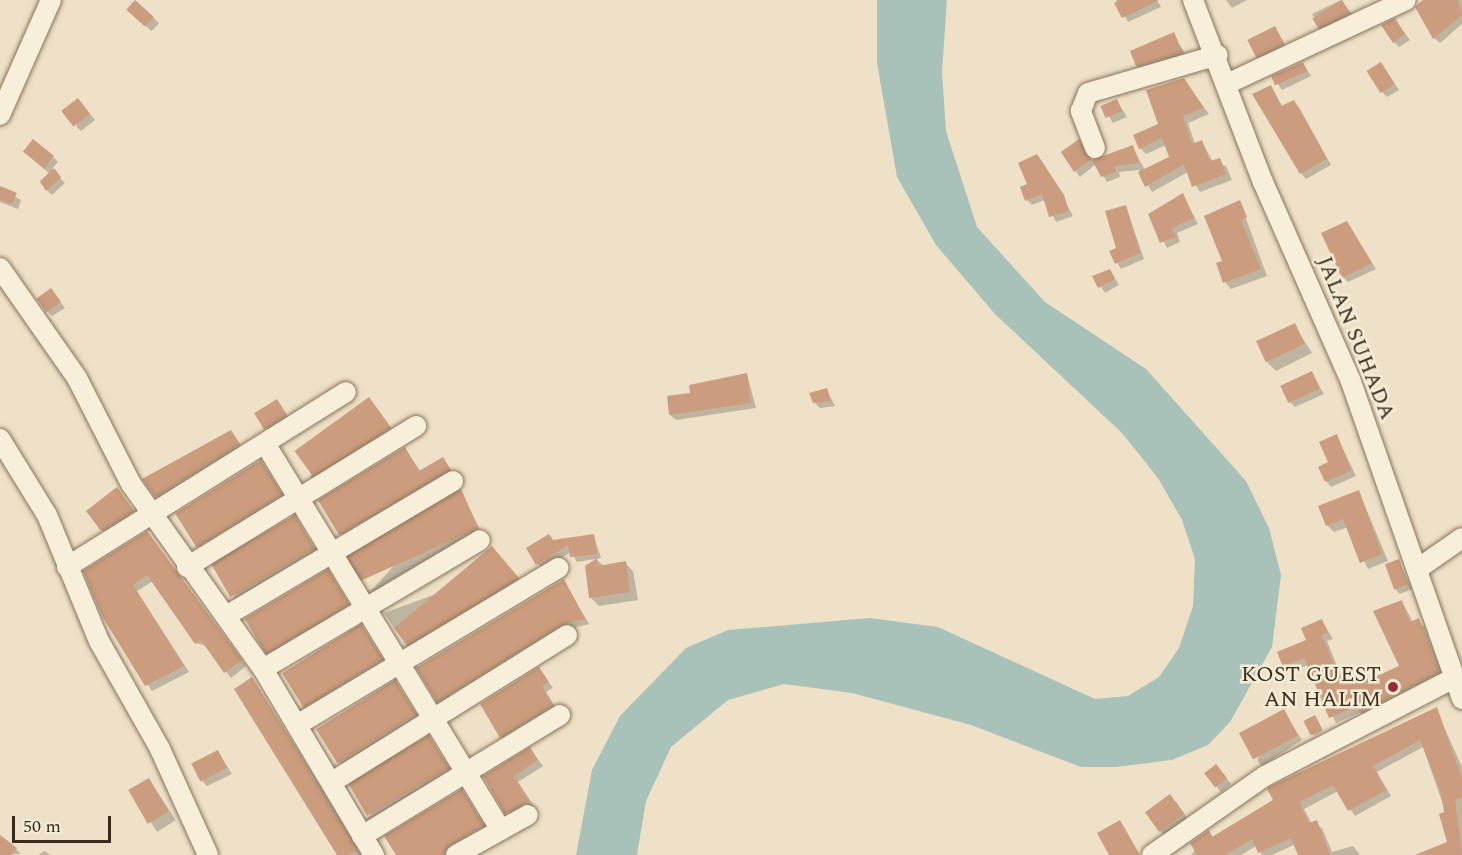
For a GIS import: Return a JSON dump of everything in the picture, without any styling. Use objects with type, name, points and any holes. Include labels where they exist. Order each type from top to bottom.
[{"type":"street","points":[[0,115],[51,0]]},
{"type":"street","name":"JALAN SUHADA","points":[[1193,0],[1229,83],[1263,182],[1350,379],[1419,568],[1462,699]]},
{"type":"street","points":[[1229,83],[1406,0]]},
{"type":"street","points":[[1095,148],[1081,111],[1088,93],[1218,55]]},
{"type":"street","points":[[0,268],[77,378],[151,515],[263,669],[374,855]]},
{"type":"street","points":[[67,567],[266,445],[346,392]]},
{"type":"street","points":[[187,567],[302,499],[416,426]]},
{"type":"street","points":[[0,439],[47,515],[67,567],[208,855]]},
{"type":"street","points":[[266,445],[334,550],[501,830]]},
{"type":"street","points":[[226,616],[453,481]]},
{"type":"street","points":[[1419,568],[1462,538]]},
{"type":"street","points":[[263,669],[480,540]]},
{"type":"street","points":[[297,725],[558,568]]},
{"type":"street","points":[[332,782],[567,635]]},
{"type":"street","points":[[1152,855],[1265,776],[1454,678]]},
{"type":"street","points":[[362,836],[560,715]]},
{"type":"street","points":[[456,855],[528,814]]},
{"type":"water","points":[[877,0],[947,0],[942,72],[946,131],[977,227],[1045,302],[1146,369],[1246,481],[1269,528],[1281,575],[1272,647],[1230,722],[1208,745],[1172,760],[1116,767],[1081,767],[971,725],[852,693],[784,684],[728,700],[671,747],[646,801],[637,855],[576,855],[592,770],[620,716],[686,648],[728,630],[870,618],[938,627],[1095,699],[1128,696],[1159,677],[1179,648],[1193,606],[1195,559],[1182,520],[1158,478],[1122,433],[995,314],[936,245],[897,177],[877,63]]},
{"type":"building","points":[[135,0],[154,17],[145,26],[126,10]]},
{"type":"building","points":[[1120,0],[1159,0],[1122,18],[1114,3]]},
{"type":"building","points":[[1342,0],[1350,13],[1320,31],[1312,19]]},
{"type":"building","points":[[1423,0],[1458,0],[1462,15],[1433,39],[1415,7]]},
{"type":"building","points":[[1395,18],[1405,34],[1393,43],[1381,25]]},
{"type":"building","points":[[1275,26],[1284,44],[1256,58],[1247,40]]},
{"type":"building","points":[[1174,32],[1183,53],[1136,66],[1130,51]]},
{"type":"building","points":[[1303,62],[1307,71],[1275,85],[1271,76]]},
{"type":"building","points":[[1381,62],[1395,84],[1380,93],[1367,71]]},
{"type":"building","points":[[1184,78],[1204,108],[1183,116],[1192,144],[1202,140],[1210,161],[1220,158],[1226,174],[1192,187],[1184,164],[1145,187],[1138,172],[1169,157],[1162,138],[1139,149],[1133,135],[1158,124],[1146,90]]},
{"type":"building","points":[[1271,85],[1281,106],[1294,100],[1327,159],[1300,174],[1252,94]]},
{"type":"building","points":[[78,98],[90,114],[73,127],[61,111]]},
{"type":"building","points":[[1117,99],[1122,111],[1106,118],[1100,106]]},
{"type":"building","points":[[33,139],[54,156],[44,168],[23,151]]},
{"type":"building","points":[[1079,139],[1091,159],[1074,172],[1061,152]]},
{"type":"building","points":[[1133,145],[1139,163],[1114,166],[1116,172],[1101,177],[1092,160]]},
{"type":"building","points":[[1037,154],[1064,195],[1069,211],[1049,217],[1042,194],[1025,201],[1020,187],[1027,184],[1018,163]]},
{"type":"building","points":[[54,168],[61,177],[46,191],[40,181]]},
{"type":"building","points":[[0,186],[17,193],[12,204],[0,200]]},
{"type":"building","points":[[1183,193],[1194,218],[1172,228],[1176,237],[1160,243],[1148,214]]},
{"type":"building","points":[[1240,200],[1247,217],[1241,220],[1261,269],[1223,283],[1216,263],[1222,261],[1204,216]]},
{"type":"building","points":[[1126,205],[1140,253],[1115,264],[1109,251],[1116,248],[1105,211]]},
{"type":"building","points":[[1347,221],[1372,263],[1342,278],[1321,233]]},
{"type":"building","points":[[1110,269],[1115,279],[1098,288],[1092,276]]},
{"type":"building","points":[[51,288],[61,302],[46,312],[36,299]]},
{"type":"building","points":[[1295,323],[1305,344],[1266,362],[1256,341]]},
{"type":"building","points":[[1312,371],[1320,388],[1288,403],[1280,386]]},
{"type":"building","points":[[747,373],[751,403],[669,415],[667,396],[690,393],[689,385]]},
{"type":"building","points":[[827,388],[831,401],[813,403],[809,393]]},
{"type":"building","points":[[369,397],[391,427],[316,481],[295,451]]},
{"type":"building","points":[[277,399],[287,415],[264,429],[254,413]]},
{"type":"building","points":[[231,430],[240,444],[155,497],[142,479]]},
{"type":"building","points":[[1337,434],[1351,471],[1325,482],[1318,467],[1328,462],[1319,442]]},
{"type":"building","points":[[405,447],[419,471],[443,457],[451,470],[339,535],[318,500]]},
{"type":"building","points":[[261,460],[282,494],[197,547],[175,514]]},
{"type":"building","points":[[117,487],[134,511],[101,531],[86,511]]},
{"type":"building","points":[[461,489],[478,528],[358,582],[340,543]]},
{"type":"building","points":[[1359,490],[1382,554],[1360,563],[1343,519],[1326,526],[1318,506]]},
{"type":"building","points":[[295,515],[314,549],[230,597],[211,564]]},
{"type":"building","points":[[147,531],[242,660],[224,673],[201,640],[195,644],[147,575],[133,585],[184,666],[145,686],[102,616],[83,571]]},
{"type":"building","points":[[549,534],[553,540],[594,534],[597,554],[570,557],[568,545],[536,565],[526,548]]},
{"type":"building","points":[[492,546],[519,578],[421,660],[394,628]]},
{"type":"building","points":[[597,558],[598,566],[626,561],[630,592],[589,598],[585,566]]},
{"type":"building","points":[[1399,559],[1408,584],[1394,590],[1385,564]]},
{"type":"building","points":[[328,569],[349,604],[266,654],[245,619]]},
{"type":"building","points":[[564,579],[585,619],[561,625],[437,702],[416,668]]},
{"type":"building","points":[[1402,600],[1410,622],[1419,618],[1439,672],[1360,713],[1357,706],[1329,718],[1304,658],[1283,667],[1277,652],[1306,640],[1301,628],[1322,619],[1328,633],[1322,635],[1342,685],[1366,675],[1368,680],[1399,666],[1373,611]]},
{"type":"building","points":[[361,624],[383,659],[304,708],[282,673]]},
{"type":"building","points":[[539,667],[549,682],[542,686],[553,705],[500,738],[480,704]]},
{"type":"building","points":[[252,677],[357,850],[348,855],[337,855],[234,689]]},
{"type":"building","points":[[395,680],[416,714],[337,763],[316,729]]},
{"type":"building","points":[[1437,707],[1462,779],[1462,797],[1455,800],[1462,855],[1415,855],[1447,842],[1439,814],[1444,812],[1441,793],[1420,740],[1373,766],[1386,790],[1348,811],[1333,785],[1299,802],[1309,823],[1317,820],[1330,855],[1298,855],[1291,838],[1258,853],[1252,839],[1225,855],[1197,855],[1190,843],[1209,830],[1212,837],[1273,800],[1267,789],[1271,786]]},
{"type":"building","points":[[1284,709],[1298,735],[1253,759],[1239,733]]},
{"type":"building","points":[[1315,715],[1322,729],[1311,735],[1303,721]]},
{"type":"building","points":[[429,735],[448,769],[367,816],[348,782]]},
{"type":"building","points":[[530,747],[538,760],[514,776],[529,801],[505,814],[483,776]]},
{"type":"building","points":[[218,750],[227,768],[200,781],[191,764]]},
{"type":"building","points":[[1216,764],[1227,778],[1215,787],[1204,773]]},
{"type":"building","points":[[149,778],[168,812],[148,824],[128,790]]},
{"type":"building","points":[[462,789],[484,825],[450,845],[444,855],[396,855],[384,836]]},
{"type":"building","points":[[1170,794],[1184,813],[1159,832],[1145,812]]},
{"type":"building","points":[[1120,820],[1140,855],[1109,855],[1097,833]]},
{"type":"building","points":[[0,835],[17,848],[11,855],[0,855]]},
{"type":"place","name":"KOST GUEST AN HALIM","points":[[1393,687]]}]
